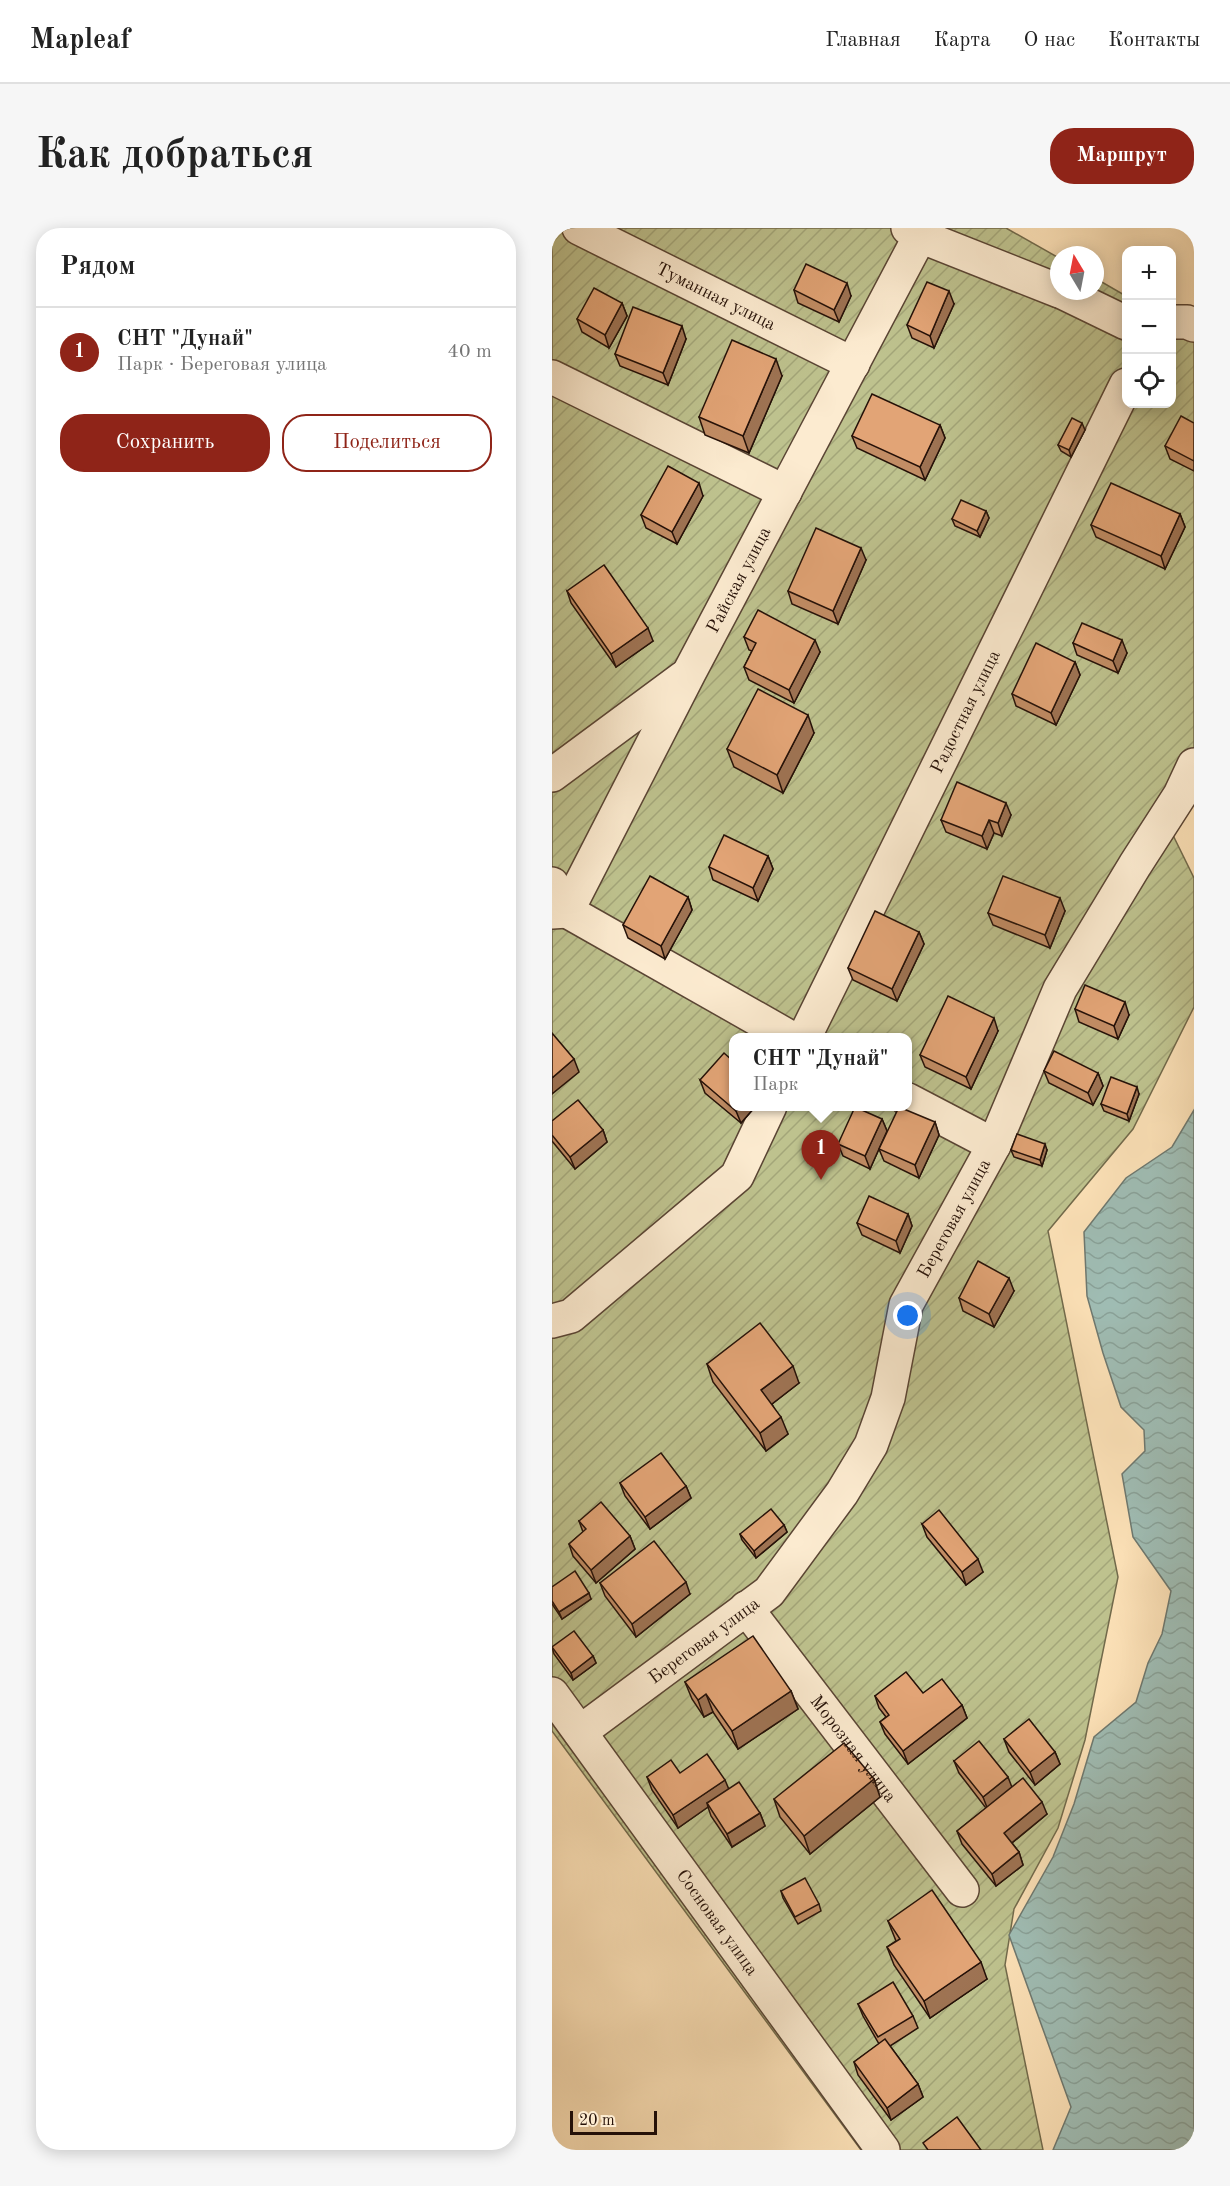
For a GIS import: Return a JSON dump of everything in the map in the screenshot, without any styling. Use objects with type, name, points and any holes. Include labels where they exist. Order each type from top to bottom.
[{"type":"street","name":"Туманная улица","points":[[579,228],[853,364]]},
{"type":"street","name":"Райская улица","points":[[557,902],[690,673],[853,364],[914,232]]},
{"type":"street","points":[[914,232],[1050,287]]},
{"type":"street","points":[[1079,300],[1122,321]]},
{"type":"street","points":[[1176,322],[1187,322],[1194,326]]},
{"type":"street","points":[[552,377],[785,492]]},
{"type":"street","name":"Радостная улица","points":[[806,1033],[1122,393]]},
{"type":"street","points":[[552,775],[690,673]]},
{"type":"street","name":"Береговая улица","points":[[580,1732],[770,1592],[842,1493],[871,1445],[888,1398],[906,1305],[994,1145],[1060,989],[1180,795],[1194,765]]},
{"type":"street","points":[[557,902],[782,1033]]},
{"type":"street","points":[[912,1102],[994,1145]]},
{"type":"street","points":[[552,1321],[571,1316],[737,1176],[768,1111]]},
{"type":"street","name":"Морозная улица","points":[[746,1608],[962,1890]]},
{"type":"street","name":"Сосновая улица","points":[[552,1694],[883,2150]]},
{"type":"green space","points":[[552,228],[1006,228],[1050,253],[1050,300],[1104,300],[1104,283],[1122,294],[1122,408],[1176,408],[1176,324],[1194,334],[1194,789],[1165,819],[1194,878],[1194,1007],[1133,1129],[1048,1231],[1118,1577],[1085,1740],[1058,1828],[1014,1909],[1005,1965],[1043,2150],[861,2150],[552,1731]]},
{"type":"water","points":[[1194,1110],[1194,2150],[1053,2150],[1071,2107],[1009,1935],[1053,1857],[1074,1804],[1094,1737],[1136,1702],[1148,1663],[1162,1634],[1171,1591],[1133,1537],[1122,1474],[1145,1451],[1144,1430],[1121,1407],[1103,1353],[1087,1296],[1084,1232],[1126,1178],[1172,1147]]},
{"type":"building","points":[[806,264],[847,283],[834,310],[794,290]]},
{"type":"building","points":[[927,282],[949,291],[930,336],[907,325]]},
{"type":"building","points":[[594,288],[622,303],[605,335],[577,319]]},
{"type":"building","points":[[633,307],[682,326],[663,373],[615,354]]},
{"type":"building","points":[[732,340],[776,359],[743,436],[699,417]]},
{"type":"building","points":[[872,394],[940,425],[920,467],[852,436]]},
{"type":"building","points":[[1181,416],[1194,423],[1194,461],[1165,446]]},
{"type":"building","points":[[1072,418],[1082,423],[1069,450],[1058,445]]},
{"type":"building","points":[[668,466],[699,483],[672,532],[641,515]]},
{"type":"building","points":[[1111,483],[1180,514],[1161,556],[1091,525]]},
{"type":"building","points":[[961,500],[986,511],[977,531],[952,519]]},
{"type":"building","points":[[816,528],[861,548],[833,611],[788,591]]},
{"type":"building","points":[[604,565],[648,628],[611,654],[567,591]]},
{"type":"building","points":[[758,610],[815,640],[789,690],[744,667],[756,643],[744,637]]},
{"type":"building","points":[[1082,623],[1122,640],[1113,661],[1073,643]]},
{"type":"building","points":[[1036,643],[1075,662],[1051,713],[1012,694]]},
{"type":"building","points":[[758,689],[808,715],[777,775],[727,749]]},
{"type":"building","points":[[957,782],[1006,803],[998,823],[989,820],[982,836],[941,820]]},
{"type":"building","points":[[724,835],[768,856],[753,888],[709,867]]},
{"type":"building","points":[[650,876],[688,897],[661,946],[623,925]]},
{"type":"building","points":[[1003,876],[1060,898],[1045,935],[988,913]]},
{"type":"building","points":[[875,911],[919,932],[892,989],[848,968]]},
{"type":"building","points":[[1085,985],[1125,1002],[1114,1026],[1075,1009]]},
{"type":"building","points":[[948,996],[994,1018],[966,1077],[920,1055]]},
{"type":"building","points":[[552,1033],[574,1059],[552,1078]]},
{"type":"building","points":[[1054,1051],[1098,1073],[1088,1093],[1044,1071]]},
{"type":"building","points":[[724,1053],[729,1058],[729,1105],[700,1080]]},
{"type":"building","points":[[1111,1077],[1137,1087],[1127,1114],[1101,1104]]},
{"type":"building","points":[[578,1100],[603,1130],[570,1157],[552,1135],[552,1121]]},
{"type":"building","points":[[853,1111],[864,1111],[882,1119],[865,1156],[838,1144]]},
{"type":"building","points":[[897,1111],[909,1111],[935,1122],[915,1165],[879,1149]]},
{"type":"building","points":[[1017,1134],[1045,1144],[1040,1160],[1011,1150]]},
{"type":"building","points":[[869,1196],[908,1214],[896,1241],[857,1223]]},
{"type":"building","points":[[978,1261],[1009,1278],[989,1314],[959,1298]]},
{"type":"building","points":[[760,1323],[793,1366],[761,1390],[781,1417],[760,1433],[707,1364]]},
{"type":"building","points":[[661,1453],[686,1486],[645,1517],[620,1483]]},
{"type":"building","points":[[601,1502],[630,1536],[591,1570],[569,1544],[586,1529],[579,1521]]},
{"type":"building","points":[[771,1509],[784,1525],[754,1551],[740,1534]]},
{"type":"building","points":[[939,1510],[978,1559],[962,1572],[922,1524]]},
{"type":"building","points":[[654,1541],[686,1582],[632,1624],[600,1583]]},
{"type":"building","points":[[575,1571],[589,1593],[559,1612],[552,1601],[552,1587]]},
{"type":"building","points":[[574,1631],[593,1656],[571,1673],[552,1647]]},
{"type":"building","points":[[753,1636],[791,1691],[732,1731],[706,1694],[698,1700],[685,1682]]},
{"type":"building","points":[[906,1672],[923,1693],[942,1679],[962,1705],[903,1751],[880,1722],[889,1715],[875,1696]]},
{"type":"building","points":[[1029,1719],[1055,1752],[1030,1772],[1004,1739]]},
{"type":"building","points":[[979,1741],[1008,1777],[983,1797],[954,1761]]},
{"type":"building","points":[[844,1743],[874,1779],[804,1836],[774,1799]]},
{"type":"building","points":[[707,1754],[725,1780],[673,1815],[647,1777],[671,1760],[680,1773]]},
{"type":"building","points":[[1023,1778],[1042,1802],[1004,1833],[1019,1852],[992,1874],[957,1831]]},
{"type":"building","points":[[739,1782],[760,1813],[727,1834],[707,1803]]},
{"type":"building","points":[[805,1878],[819,1904],[795,1917],[781,1891]]},
{"type":"building","points":[[932,1890],[981,1962],[924,2001],[887,1947],[900,1939],[888,1921]]},
{"type":"building","points":[[893,1982],[913,2016],[878,2037],[858,2004]]},
{"type":"building","points":[[885,2039],[918,2084],[887,2108],[854,2062]]},
{"type":"building","points":[[957,2117],[981,2150],[928,2150],[923,2143]]},
{"type":"place","name":"СНТ \"Дунай\"","points":[[821,1180]]}]
